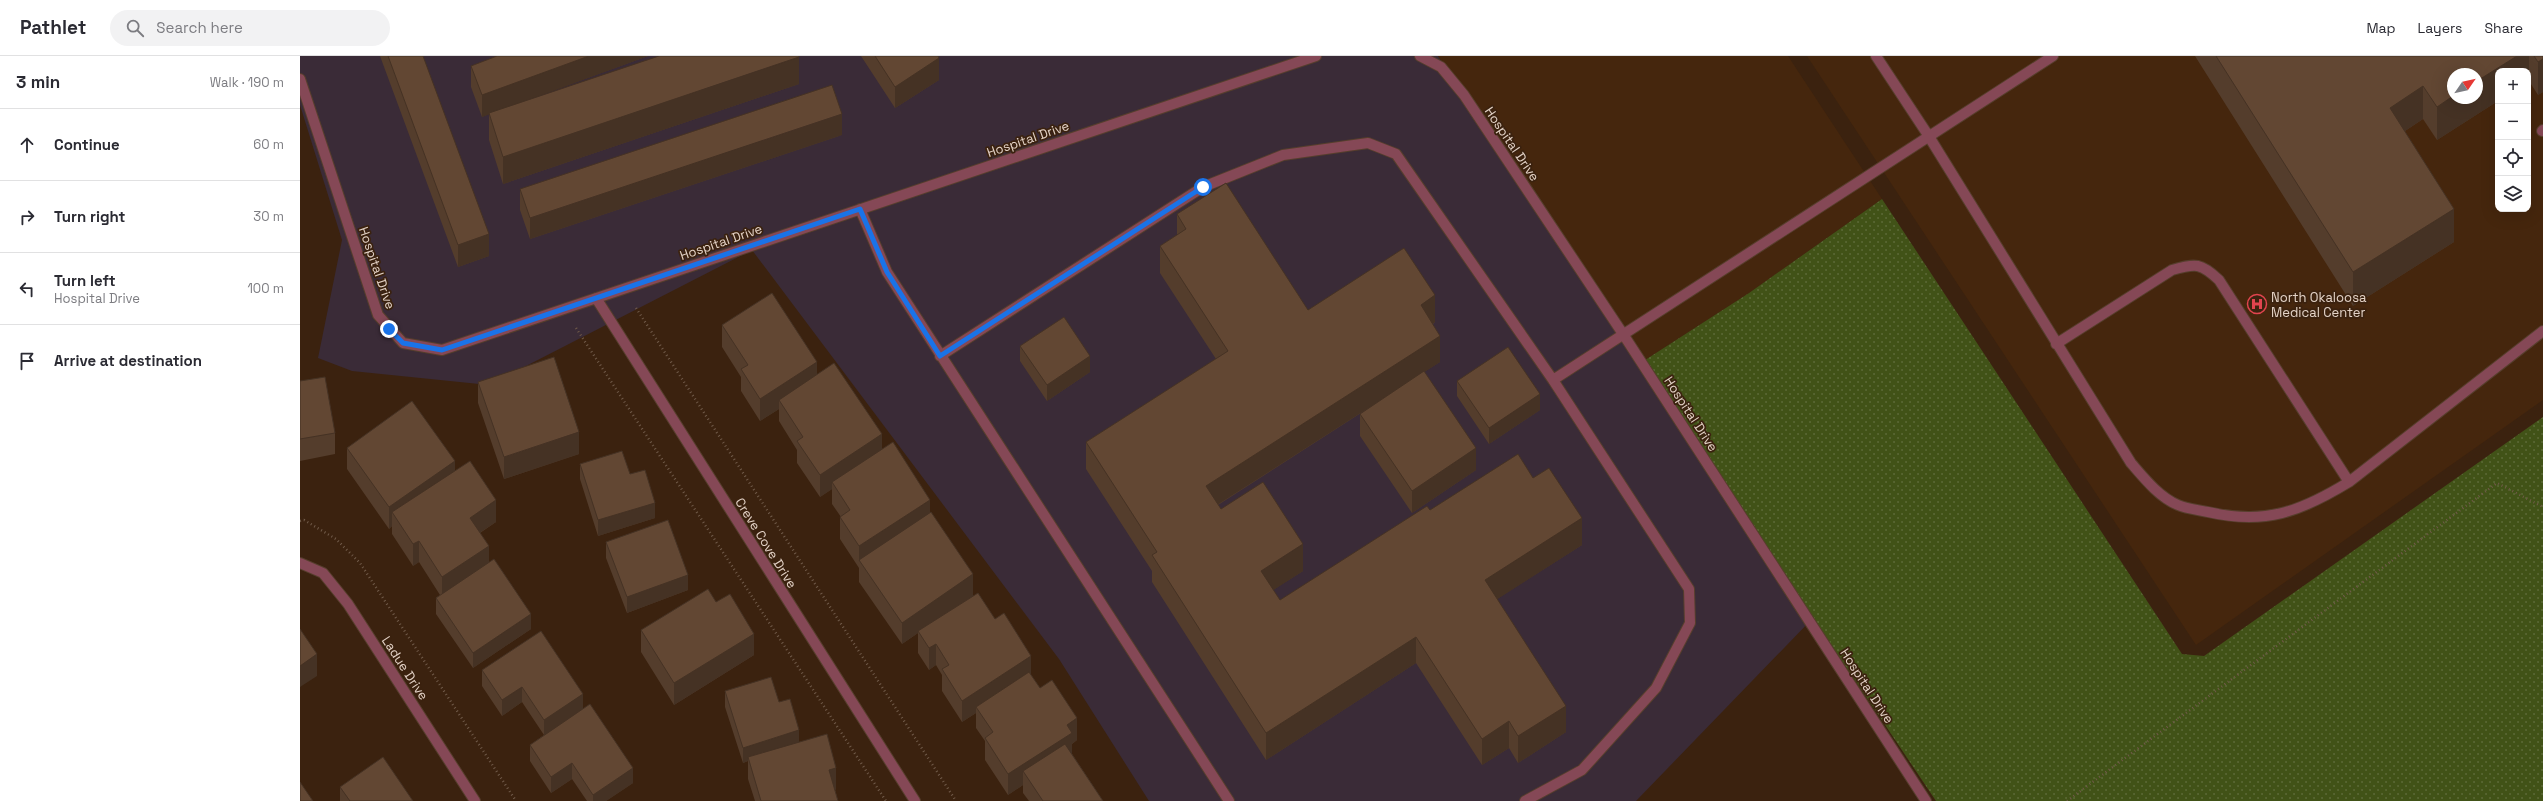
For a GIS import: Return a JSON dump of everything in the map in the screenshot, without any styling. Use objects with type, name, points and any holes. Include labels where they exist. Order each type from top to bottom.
[{"type":"street","name":"Hospital Drive","points":[[300,79],[378,315],[403,343],[442,350],[1316,56]]},
{"type":"street","name":"Hospital Drive","points":[[1420,56],[1442,67],[1464,95],[1624,334],[1926,801]]},
{"type":"street","points":[[1876,56],[1928,136],[2131,463],[2152,487],[2178,506],[2220,515],[2257,518],[2292,511],[2320,500],[2349,482],[2543,331]]},
{"type":"street","points":[[1554,380],[2053,56]]},
{"type":"street","points":[[940,356],[1203,187],[1283,155],[1368,143],[1396,154],[1554,380],[1689,589],[1690,623],[1656,688],[1582,770],[1525,801]]},
{"type":"street","points":[[860,209],[887,272],[1229,801]]},
{"type":"street","points":[[2056,344],[2172,270],[2192,264],[2205,268],[2219,280],[2349,482]]},
{"type":"street","name":"Creve Cove Drive","points":[[596,298],[915,801]]},
{"type":"street","name":"Ladue Drive","points":[[300,563],[323,573],[348,604],[475,801]]},
{"type":"path","points":[[624,289],[956,801]]},
{"type":"path","points":[[564,309],[886,801]]},
{"type":"path","points":[[2067,801],[2497,483],[2543,507]]},
{"type":"path","points":[[300,521],[304,520],[336,539],[360,563],[516,801]]},
{"type":"shaded area","points":[[300,56],[1438,56],[1813,618],[1636,801],[1149,801],[1059,659],[752,250],[489,385],[352,371],[318,358],[342,240],[300,105]]},
{"type":"shaded area","points":[[1438,56],[1788,56],[1882,199],[1749,293],[1642,362]]},
{"type":"shaded area","name":"North Okaloosa Medical Center","points":[[1807,56],[2543,56],[2543,400],[2196,645]]},
{"type":"green space","points":[[1882,199],[2182,654],[2204,656],[2543,417],[2543,801],[1936,801],[1642,362],[1749,293]]},
{"type":"building","points":[[388,56],[423,56],[489,234],[458,245]]},
{"type":"building","points":[[497,56],[589,56],[482,95],[471,66]]},
{"type":"building","points":[[659,56],[799,57],[503,157],[489,113]]},
{"type":"building","points":[[875,56],[938,56],[939,58],[895,87]]},
{"type":"building","points":[[2216,56],[2517,56],[2498,68],[2495,68],[2495,70],[2483,77],[2483,68],[2447,68],[2447,100],[2437,107],[2423,86],[2390,108],[2454,209],[2353,272]]},
{"type":"building","points":[[2534,56],[2543,56],[2543,59],[2538,62]]},
{"type":"building","points":[[832,85],[842,114],[530,218],[520,189]]},
{"type":"building","points":[[1226,183],[1308,310],[1404,248],[1435,295],[1421,305],[1440,336],[1206,486],[1221,509],[1263,482],[1303,544],[1261,571],[1280,600],[1427,506],[1430,510],[1518,454],[1533,478],[1549,468],[1582,518],[1485,580],[1566,706],[1518,736],[1509,721],[1482,739],[1416,637],[1266,733],[1152,555],[1157,552],[1086,442],[1228,351],[1160,246],[1186,229],[1177,214]]},
{"type":"building","points":[[772,293],[817,362],[760,399],[741,369],[748,365],[722,325]]},
{"type":"building","points":[[1064,317],[1090,356],[1047,385],[1020,346]]},
{"type":"building","points":[[1508,347],[1540,394],[1489,428],[1457,381]]},
{"type":"building","points":[[554,357],[579,432],[504,457],[478,382]]},
{"type":"building","points":[[834,363],[882,434],[820,475],[797,441],[803,437],[779,400]]},
{"type":"building","points":[[1424,371],[1476,448],[1412,491],[1360,414]]},
{"type":"building","points":[[325,377],[335,433],[300,439],[300,381]]},
{"type":"building","points":[[412,401],[455,461],[389,507],[347,448]]},
{"type":"building","points":[[893,442],[930,500],[859,546],[840,517],[850,510],[832,482]]},
{"type":"building","points":[[622,451],[630,474],[645,470],[655,503],[598,520],[580,464]]},
{"type":"building","points":[[470,461],[496,500],[470,518],[489,546],[442,577],[419,541],[413,544],[392,512]]},
{"type":"building","points":[[931,512],[973,574],[902,623],[859,560]]},
{"type":"building","points":[[668,520],[688,575],[627,597],[606,542]]},
{"type":"building","points":[[494,559],[531,614],[473,653],[436,598]]},
{"type":"building","points":[[708,589],[716,602],[730,594],[754,634],[674,683],[641,630]]},
{"type":"building","points":[[978,593],[995,619],[1004,613],[1031,656],[962,701],[942,669],[949,665],[936,644],[929,648],[918,631]]},
{"type":"building","points":[[300,629],[317,654],[300,666]]},
{"type":"building","points":[[541,631],[583,694],[544,720],[522,687],[502,700],[482,670]]},
{"type":"building","points":[[1029,672],[1040,688],[1052,680],[1077,718],[1067,725],[1072,733],[1008,774],[985,738],[993,732],[976,707]]},
{"type":"building","points":[[771,677],[779,702],[790,699],[799,730],[743,748],[725,691]]},
{"type":"building","points":[[590,704],[633,768],[593,795],[572,763],[551,777],[530,745]]},
{"type":"building","points":[[827,734],[836,768],[829,770],[838,801],[761,801],[748,757]]},
{"type":"building","points":[[1065,744],[1103,801],[1043,801],[1023,771]]},
{"type":"building","points":[[383,757],[413,801],[350,801],[340,787]]},
{"type":"building","points":[[300,782],[313,801],[300,801]]},
{"type":"place","name":"North Okaloosa Medical Center","points":[[2257,304]]},
{"type":"route","points":[[389,329],[403,343],[442,350],[860,209],[887,272],[940,356],[1203,187]]}]
